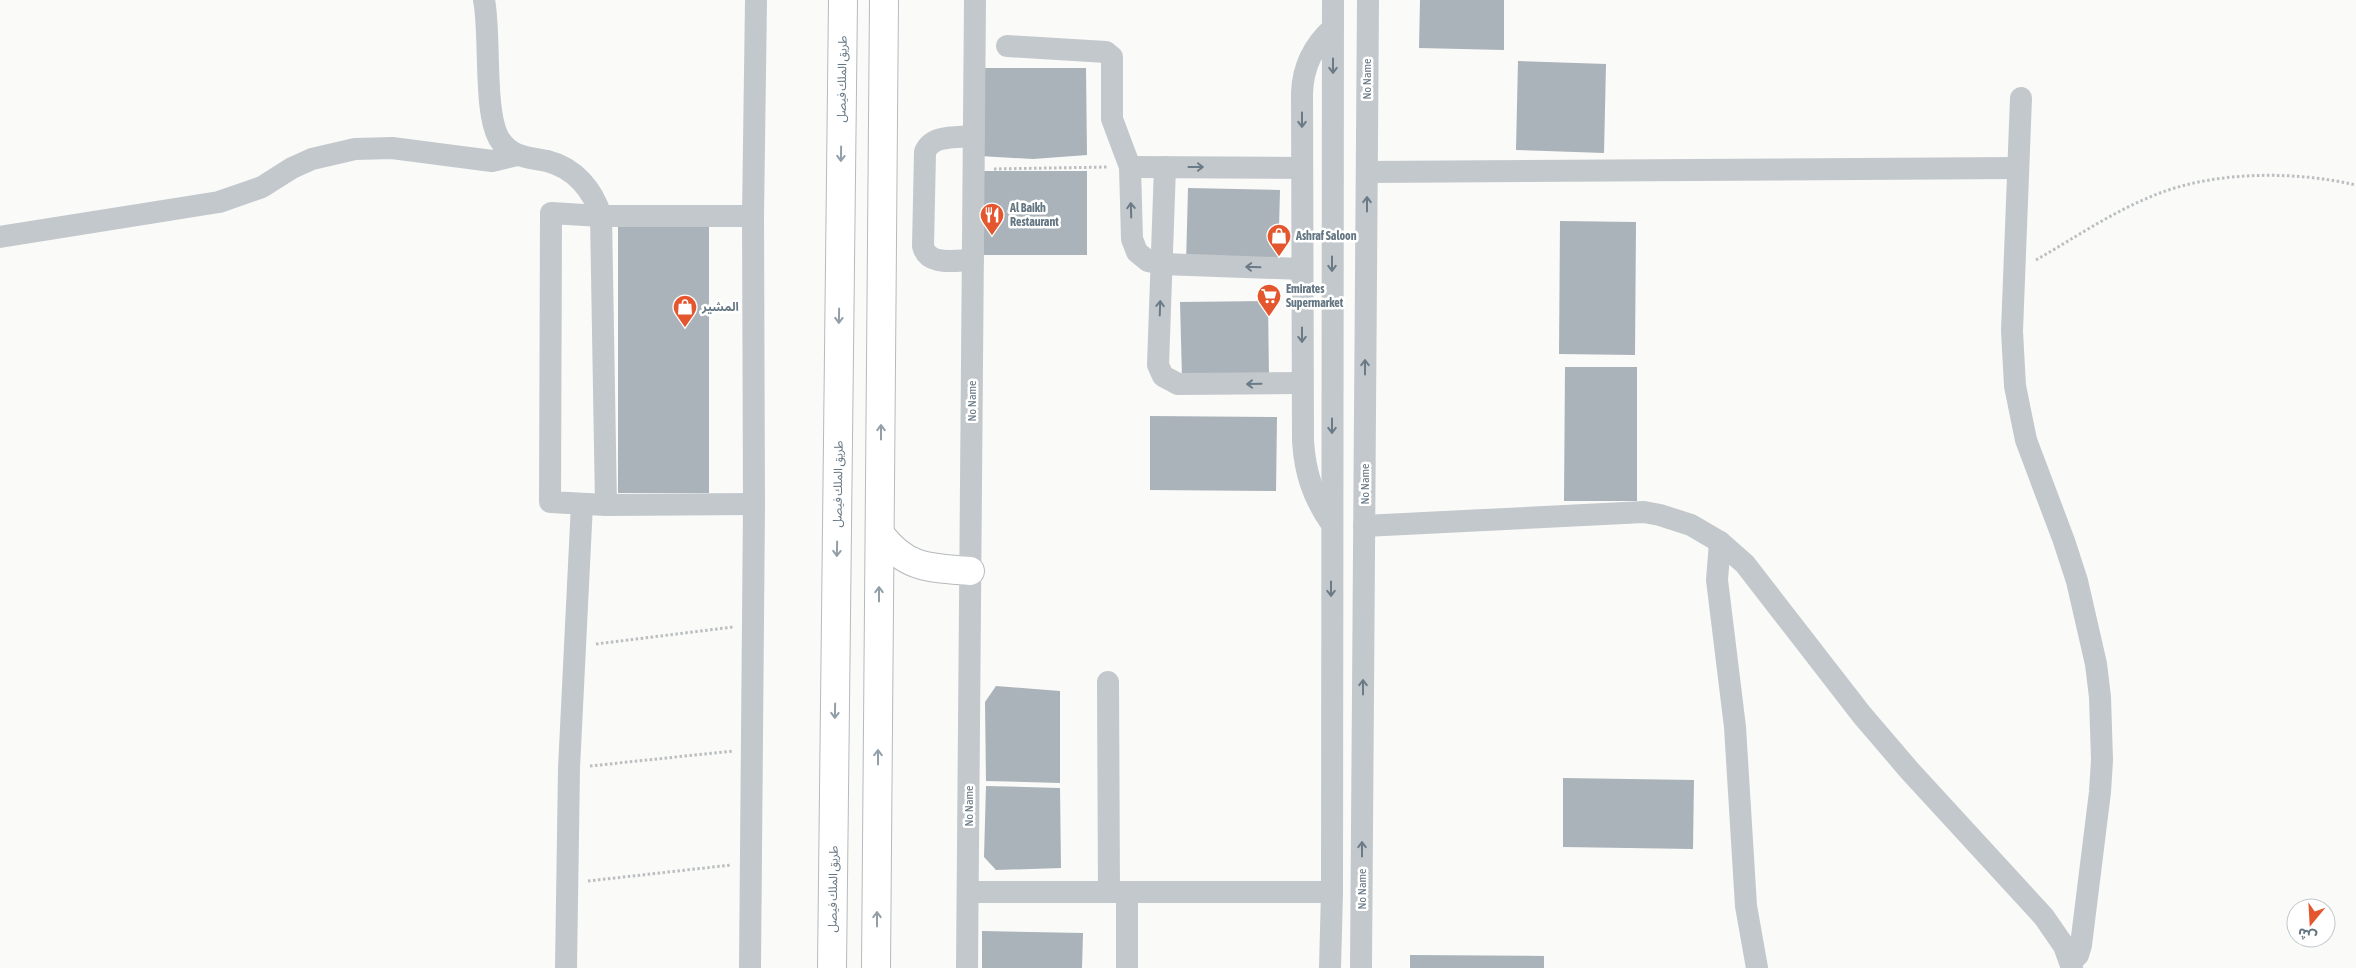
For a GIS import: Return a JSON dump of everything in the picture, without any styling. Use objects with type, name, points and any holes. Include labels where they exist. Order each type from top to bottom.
[{"type":"main road","name":"طريق الملك فيصل","points":[[832,968],[843,0]]},
{"type":"main road","points":[[876,968],[884,0]]},
{"type":"main road","points":[[880,534],[898,554],[909,562],[934,569],[970,572]]},
{"type":"street","points":[[484,0],[492,120],[500,140],[517,155],[525,159],[556,164],[568,170],[590,191],[601,216],[606,505]]},
{"type":"street","points":[[750,968],[754,504],[752,216],[756,0]]},
{"type":"street","name":"No Name","points":[[967,968],[975,0]]},
{"type":"street","points":[[1330,968],[1332,892],[1333,0]]},
{"type":"street","name":"No Name","points":[[1361,968],[1368,0]]},
{"type":"street","points":[[1331,524],[1319,506],[1310,485],[1304,463],[1302,383],[1302,93],[1305,68],[1316,46],[1333,28]]},
{"type":"street","points":[[1007,46],[1106,52],[1111,55],[1113,60],[1112,119],[1130,167],[1132,239],[1137,252],[1148,261],[1162,264],[1302,269]]},
{"type":"street","points":[[2021,98],[2014,272],[2013,359],[2019,414],[2036,472],[2064,541],[2077,581],[2096,664],[2100,697],[2102,760],[2100,792],[2080,950],[2071,965]]},
{"type":"street","points":[[973,260],[934,260],[925,252],[923,246],[925,152],[927,146],[936,140],[974,136]]},
{"type":"street","points":[[0,237],[219,202],[262,187],[292,168],[312,159],[355,149],[392,148],[492,161],[517,155]]},
{"type":"street","points":[[1130,167],[1302,168]]},
{"type":"street","points":[[1165,167],[1158,365],[1163,376],[1167,380],[1178,384],[1302,383]]},
{"type":"street","points":[[1367,172],[2018,168]]},
{"type":"street","points":[[752,216],[601,216],[551,213],[550,502],[606,505],[754,504]]},
{"type":"street","points":[[566,968],[569,768],[582,504]]},
{"type":"street","points":[[1364,526],[1644,512],[1692,525],[1720,542],[1745,564],[1862,715],[1909,770],[2044,917],[2060,938],[2071,965]]},
{"type":"street","points":[[1720,542],[1717,580],[1735,727],[1745,897],[1757,968]]},
{"type":"street","points":[[1108,682],[1118,892],[1127,968]]},
{"type":"street","points":[[968,892],[1332,892]]},
{"type":"path","points":[[974,169],[1130,167]]},
{"type":"path","points":[[2014,272],[2131,206],[2161,193],[2188,185],[2235,178],[2273,176],[2327,180],[2356,185]]},
{"type":"path","points":[[575,647],[753,625]]},
{"type":"path","points":[[569,768],[752,749]]},
{"type":"path","points":[[568,883],[751,862]]},
{"type":"building","points":[[1420,0],[1504,0],[1504,50],[1419,48]]},
{"type":"building","points":[[1518,61],[1606,64],[1604,153],[1516,150]]},
{"type":"building","points":[[980,68],[1086,68],[1087,155],[1033,159],[980,156]]},
{"type":"building","points":[[980,171],[1087,171],[1087,255],[980,255]]},
{"type":"building","points":[[1188,188],[1280,190],[1278,267],[1186,265]]},
{"type":"building","points":[[1560,221],[1636,222],[1635,355],[1559,354]]},
{"type":"building","points":[[618,227],[709,227],[709,493],[618,493]]},
{"type":"building","points":[[1268,301],[1269,377],[1182,378],[1180,302]]},
{"type":"building","points":[[1565,367],[1637,367],[1637,501],[1564,501]]},
{"type":"building","points":[[1150,416],[1277,417],[1276,491],[1150,490]]},
{"type":"building","points":[[996,686],[1060,691],[1060,783],[986,781],[985,702]]},
{"type":"building","points":[[1563,778],[1694,780],[1693,849],[1563,847]]},
{"type":"building","points":[[986,786],[1060,788],[1061,868],[996,870],[984,857]]},
{"type":"building","points":[[982,931],[1083,933],[1082,968],[982,968]]},
{"type":"building","points":[[1410,955],[1544,956],[1544,968],[1410,968]]},
{"type":"place","name":"Al Baikh Restaurant","points":[[992,236]]},
{"type":"place","name":"Ashraf Saloon","points":[[1279,257]]},
{"type":"place","name":"Emirates Supermarket","points":[[1269,317]]},
{"type":"place","name":"المشير","points":[[685,328]]}]
